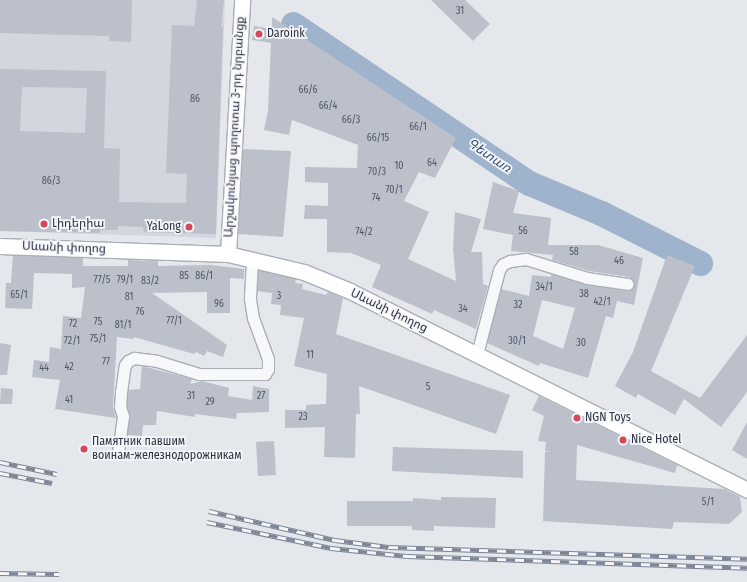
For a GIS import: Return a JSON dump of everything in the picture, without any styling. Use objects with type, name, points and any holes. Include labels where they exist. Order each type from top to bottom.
[{"type":"street","name":"Արշակունյաց պողոտա 3-րդ նրբանցք","points":[[228,254],[242,0]]},
{"type":"street","name":"Սևանի փողոց","points":[[0,246],[228,254],[304,272],[350,291],[747,490]]},
{"type":"street","points":[[477,354],[499,270],[503,264],[526,258],[587,278],[628,284]]},
{"type":"street","points":[[118,452],[123,416],[120,407],[121,392],[125,365],[128,361],[134,358],[157,361],[199,374],[265,374],[268,369],[268,359],[253,318],[250,298],[252,259]]},
{"type":"shaded area","points":[[0,0],[225,0],[216,238],[0,231]]},
{"type":"building","points":[[0,0],[132,0],[131,42],[109,41],[109,36],[0,33]]},
{"type":"building","points":[[197,0],[224,0],[221,27],[223,27],[216,234],[144,232],[143,227],[118,226],[118,230],[100,230],[100,233],[0,231],[0,69],[106,71],[104,148],[120,149],[119,202],[186,203],[187,174],[166,173],[172,25],[194,26]],"holes":[[[22,87],[87,88],[85,133],[20,131]]]},
{"type":"building","points":[[431,0],[465,0],[490,24],[473,41]]},
{"type":"building","points":[[272,17],[456,138],[435,178],[419,172],[404,201],[429,212],[408,259],[456,281],[453,249],[455,212],[481,219],[471,252],[482,252],[483,284],[488,286],[476,329],[434,310],[432,314],[372,287],[381,265],[351,253],[327,252],[327,219],[304,219],[305,205],[328,206],[328,183],[305,182],[305,167],[357,168],[358,145],[292,120],[289,135],[264,130],[268,111],[271,43],[252,40],[254,26],[272,29]]},
{"type":"building","points":[[243,149],[291,151],[283,237],[238,234]]},
{"type":"building","points":[[493,182],[519,191],[513,213],[551,218],[548,245],[598,245],[643,258],[634,305],[617,301],[613,318],[606,316],[588,378],[540,363],[539,366],[487,343],[501,289],[529,296],[532,275],[551,277],[551,274],[586,285],[627,291],[634,288],[634,281],[629,277],[589,271],[552,260],[553,255],[511,251],[513,235],[483,229]],"holes":[[[542,300],[575,308],[563,349],[533,336]]]},
{"type":"building","points":[[13,255],[83,258],[83,266],[128,266],[128,260],[158,261],[158,266],[210,265],[244,269],[244,279],[230,278],[230,313],[207,313],[207,292],[152,293],[227,345],[223,357],[207,351],[204,356],[196,352],[194,354],[134,337],[133,339],[117,337],[113,407],[116,418],[55,409],[60,380],[32,377],[34,360],[49,362],[50,347],[61,349],[63,316],[81,318],[85,287],[72,288],[72,274],[34,273],[32,309],[5,308],[6,283],[11,283]]},
{"type":"building","points":[[667,255],[695,266],[651,371],[700,398],[747,335],[747,392],[721,427],[684,399],[675,415],[638,394],[636,398],[615,386],[633,352]]},
{"type":"building","points":[[258,270],[296,279],[295,283],[303,284],[302,289],[326,295],[328,292],[343,298],[336,334],[510,395],[496,434],[359,386],[360,414],[356,414],[355,458],[324,457],[325,427],[285,428],[285,410],[306,410],[306,405],[326,404],[327,374],[294,366],[304,318],[280,315],[281,305],[271,304],[272,293],[257,291]]},
{"type":"building","points":[[0,343],[11,345],[7,375],[0,375]]},
{"type":"building","points":[[142,366],[192,379],[190,384],[202,381],[229,388],[228,396],[252,400],[253,386],[269,389],[269,412],[237,413],[236,419],[195,414],[195,417],[157,411],[156,425],[143,425],[142,436],[127,435],[130,417],[127,406],[128,390],[140,389]]},
{"type":"building","points":[[1,388],[13,389],[12,404],[0,404]]},
{"type":"building","points":[[539,396],[677,465],[675,473],[577,445],[576,480],[724,489],[740,497],[742,512],[729,524],[674,522],[672,529],[543,521],[545,452],[550,452],[545,451],[546,442],[538,441],[544,416],[532,410]]},
{"type":"building","points":[[747,422],[747,459],[732,450]]},
{"type":"building","points":[[274,441],[276,475],[258,476],[256,442]]},
{"type":"building","points":[[393,447],[523,451],[523,478],[392,471]]},
{"type":"building","points":[[441,497],[496,498],[495,528],[434,526],[434,531],[412,530],[412,526],[347,526],[347,501],[413,501],[413,498],[441,500]]},
{"type":"waterway","name":"Գետառ","points":[[293,24],[529,183],[601,213],[700,263]]},
{"type":"railway","points":[[0,462],[57,474]]},
{"type":"railway","points":[[0,473],[52,483]]},
{"type":"railway","points":[[209,511],[335,540],[389,547],[747,559]]},
{"type":"railway","points":[[207,522],[331,548],[407,556],[747,568]]},
{"type":"railway","points":[[0,573],[59,574]]},
{"type":"place","name":"Daroink","points":[[259,34]]},
{"type":"place","name":"Լիդերիա","points":[[44,224]]},
{"type":"place","name":"YaLong","points":[[189,227]]},
{"type":"place","name":"NGN Toys","points":[[577,418]]},
{"type":"place","name":"Nice Hotel","points":[[623,440]]},
{"type":"place","name":"Памятник павшим воинам-железнодорожникам","points":[[84,449]]}]
